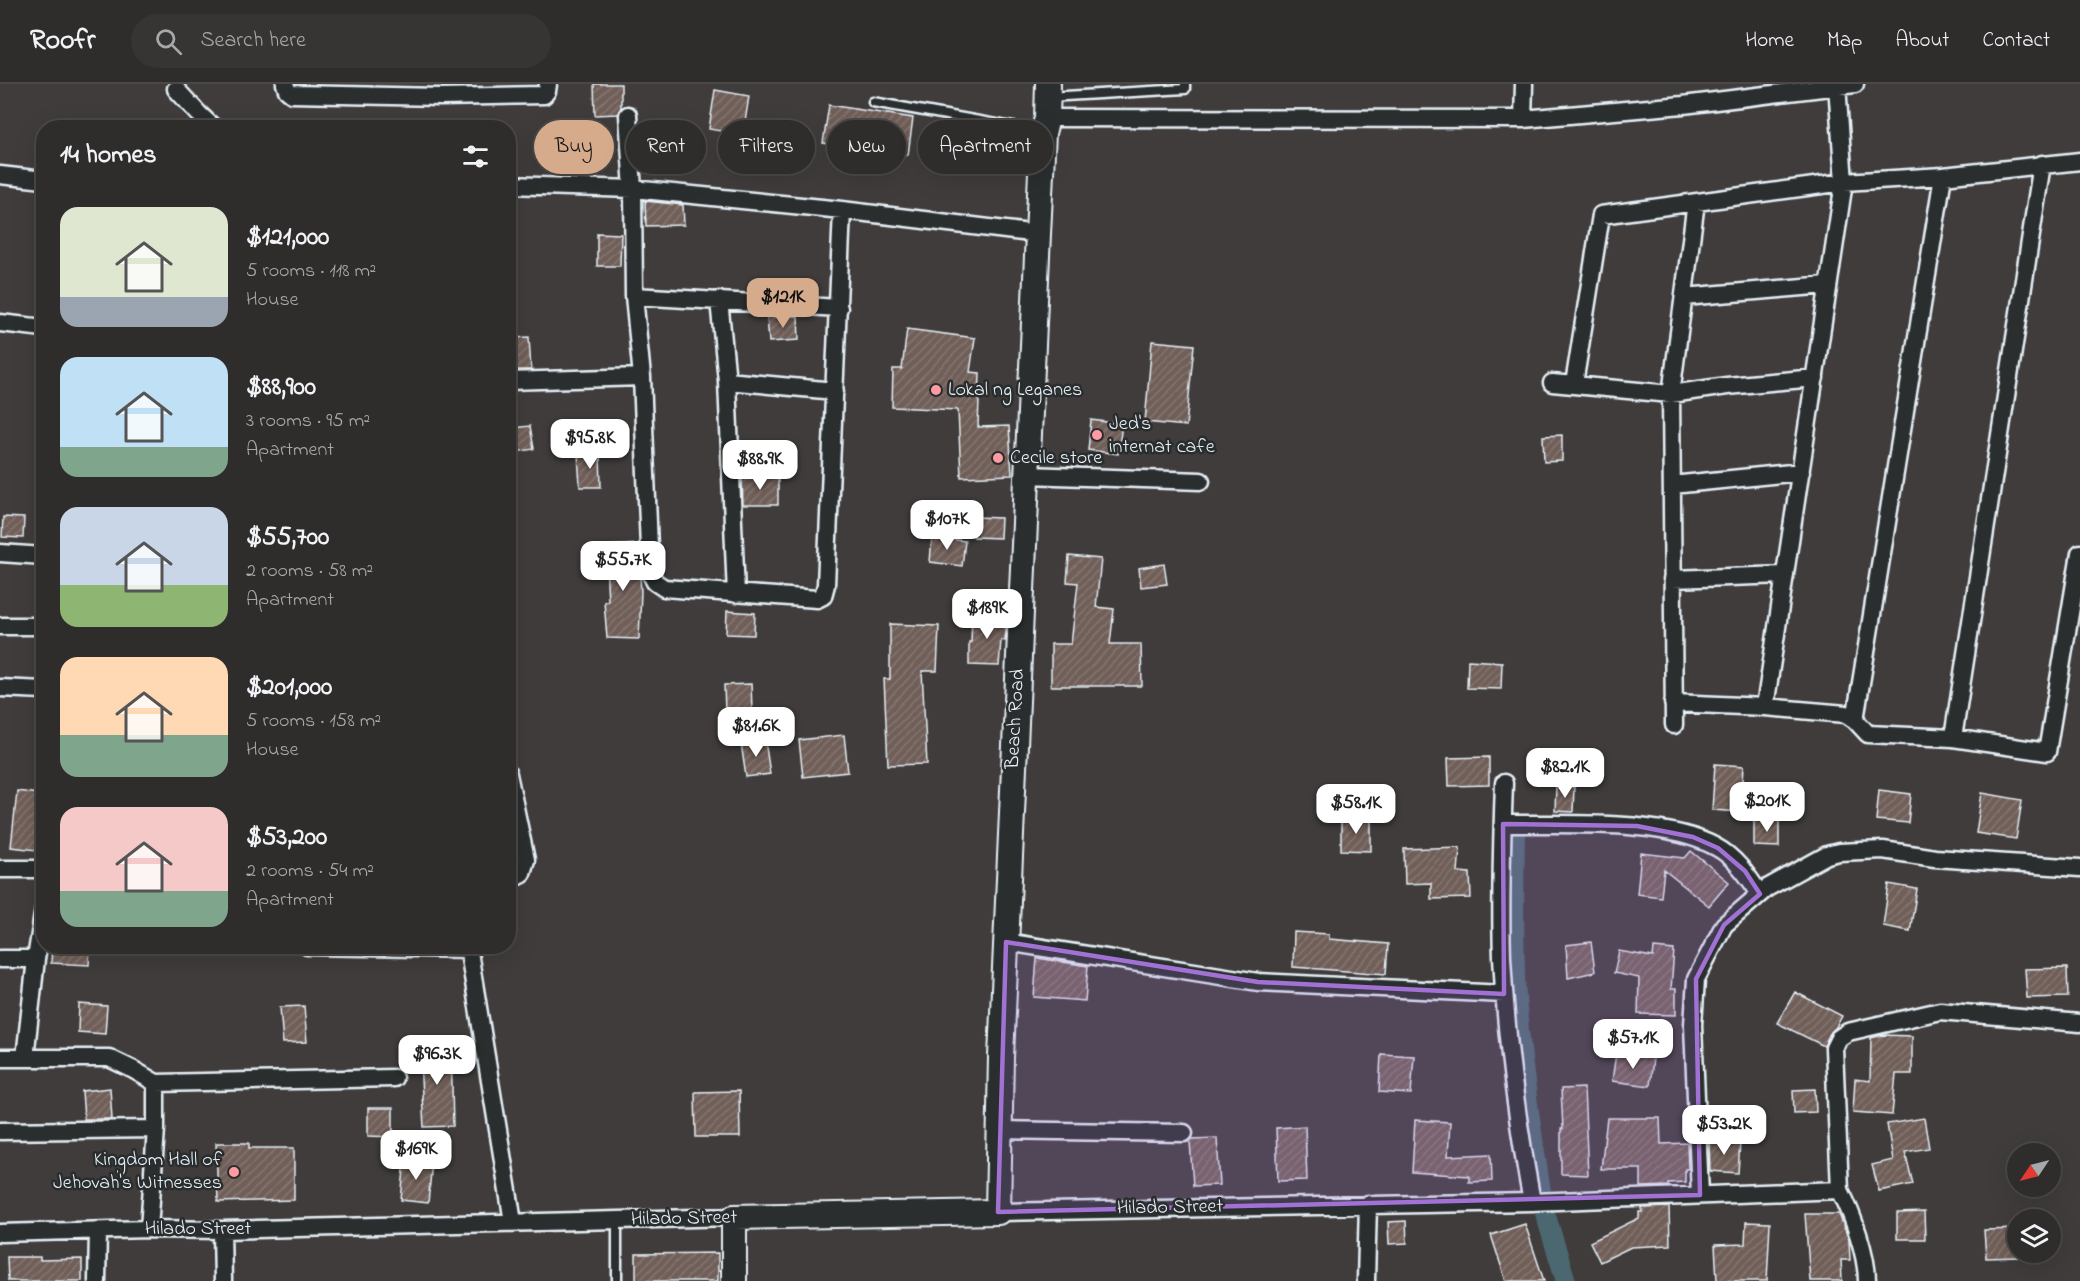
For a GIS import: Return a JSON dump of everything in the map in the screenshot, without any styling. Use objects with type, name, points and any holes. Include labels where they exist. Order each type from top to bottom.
[{"type":"main road","name":"Beach Road","points":[[998,1212],[1006,942],[1038,234],[1046,108]]},
{"type":"main road","name":"Hilado Street","points":[[734,1217],[998,1212]]},
{"type":"main road","points":[[734,1217],[734,1281]]},
{"type":"street","points":[[285,84],[287,90],[292,94],[362,90],[441,90],[544,95],[548,84]]},
{"type":"street","points":[[1523,119],[1524,84]]},
{"type":"street","points":[[1046,108],[1523,119],[1683,105],[1855,84]]},
{"type":"street","points":[[1765,707],[1844,182],[1837,86]]},
{"type":"street","points":[[176,89],[205,120]]},
{"type":"street","points":[[628,115],[633,189],[634,296],[642,376],[650,572],[655,582],[664,588],[817,599],[823,596],[826,585],[842,210]]},
{"type":"street","points":[[1574,384],[1602,215],[1844,182],[1943,176],[2080,161]]},
{"type":"street","points":[[1953,738],[2042,164]]},
{"type":"street","points":[[0,175],[36,179]]},
{"type":"street","points":[[1856,720],[1943,176]]},
{"type":"street","points":[[516,185],[633,189],[842,210],[1038,234]]},
{"type":"street","points":[[1674,725],[1671,394],[1696,202]]},
{"type":"street","points":[[1684,297],[1827,285]]},
{"type":"street","points":[[634,296],[839,308]]},
{"type":"street","points":[[719,300],[727,381],[735,594]]},
{"type":"street","points":[[0,323],[36,327]]},
{"type":"street","points":[[516,381],[642,376]]},
{"type":"street","points":[[1552,383],[1671,394],[1815,378]]},
{"type":"street","points":[[727,381],[835,391]]},
{"type":"street","points":[[1672,485],[1801,472]]},
{"type":"street","points":[[1027,475],[1201,481]]},
{"type":"street","points":[[0,553],[36,555]]},
{"type":"street","points":[[1673,703],[1765,707],[1846,714],[1856,720],[1868,734],[1953,738],[2047,752],[2080,553]]},
{"type":"street","points":[[1672,579],[1785,575]]},
{"type":"street","points":[[0,626],[36,626]]},
{"type":"street","points":[[0,687],[36,689]]},
{"type":"street","points":[[1504,783],[1501,911],[1504,994],[1522,1147],[1532,1202]]},
{"type":"street","points":[[516,812],[526,860],[522,873],[516,876]]},
{"type":"street","points":[[1503,824],[1637,826],[1693,837],[1718,848],[1745,871],[1760,894]]},
{"type":"street","points":[[1700,1195],[1693,1025],[1696,980],[1724,925],[1760,894],[1827,855],[1839,852],[1883,850],[1935,858],[2080,868]]},
{"type":"street","points":[[0,868],[36,869]]},
{"type":"street","points":[[1006,942],[1258,982],[1504,994]]},
{"type":"street","points":[[25,1058],[37,954]]},
{"type":"street","points":[[469,954],[513,1222]]},
{"type":"street","points":[[0,959],[36,959]]},
{"type":"street","points":[[1867,1281],[1851,1210],[1840,1190],[1834,1048],[1839,1038],[1848,1032],[1940,1011],[2080,1023]]},
{"type":"street","points":[[0,1058],[109,1058],[156,1083],[394,1078]]},
{"type":"street","points":[[149,1229],[156,1129],[156,1083]]},
{"type":"street","points":[[0,1131],[156,1129]]},
{"type":"street","points":[[1001,1130],[1184,1133]]},
{"type":"street","name":"Hilado Street","points":[[998,1212],[1532,1202],[1840,1190]]},
{"type":"street","points":[[1366,1281],[1368,1204]]},
{"type":"street","name":"Hilado Street","points":[[0,1233],[149,1229],[222,1230],[734,1217]]},
{"type":"street","points":[[222,1230],[223,1281]]},
{"type":"street","points":[[97,1281],[98,1231]]},
{"type":"lane","points":[[873,102],[1046,108],[1185,89],[1185,84]]},
{"type":"lane","points":[[617,1220],[617,1281]]},
{"type":"highlighted area","points":[[1503,824],[1637,826],[1693,837],[1718,848],[1745,871],[1760,894],[1724,925],[1696,979],[1700,1195],[998,1212],[1006,942],[1258,982],[1504,994]]},
{"type":"building","points":[[594,84],[621,84],[621,107],[618,114],[595,115]]},
{"type":"building","points":[[715,90],[749,96],[745,120],[718,120],[718,131],[709,129]]},
{"type":"building","points":[[829,105],[913,118],[908,155],[906,155],[906,120],[827,120],[827,144],[823,143]]},
{"type":"building","points":[[645,201],[683,205],[684,225],[646,226]]},
{"type":"building","points":[[597,233],[621,234],[620,266],[597,266]]},
{"type":"building","points":[[798,316],[799,340],[769,342],[767,317]]},
{"type":"building","points":[[907,329],[975,338],[970,372],[980,373],[978,427],[1009,426],[1012,475],[961,477],[958,410],[892,407],[893,369],[902,369]]},
{"type":"building","points":[[529,337],[531,370],[516,370],[516,338]]},
{"type":"building","points":[[1152,341],[1194,345],[1186,426],[1145,422]]},
{"type":"building","points":[[1091,420],[1122,424],[1118,454],[1088,450]]},
{"type":"building","points":[[530,426],[534,449],[516,452],[516,428]]},
{"type":"building","points":[[1562,435],[1562,461],[1544,462],[1543,436]]},
{"type":"building","points":[[600,453],[601,487],[580,487],[578,454]]},
{"type":"building","points":[[764,476],[778,478],[778,505],[743,505],[742,478]]},
{"type":"building","points":[[3,517],[24,518],[23,538],[2,537]]},
{"type":"building","points":[[975,517],[1001,518],[1000,538],[974,537]]},
{"type":"building","points":[[932,537],[965,541],[962,566],[930,562]]},
{"type":"building","points":[[638,544],[641,592],[639,639],[607,638],[604,601],[608,601],[605,546]]},
{"type":"building","points":[[1069,556],[1101,559],[1096,607],[1114,609],[1110,644],[1141,644],[1142,686],[1051,686],[1051,644],[1071,644],[1078,583],[1067,582]]},
{"type":"building","points":[[1164,564],[1167,584],[1141,587],[1139,568]]},
{"type":"building","points":[[727,611],[755,613],[754,635],[726,634]]},
{"type":"building","points":[[972,616],[1007,617],[1005,641],[1001,640],[999,666],[969,665]]},
{"type":"building","points":[[890,624],[939,626],[937,671],[922,671],[927,764],[888,765],[884,679],[890,679]]},
{"type":"building","points":[[1468,660],[1502,662],[1501,689],[1467,688]]},
{"type":"building","points":[[751,684],[752,710],[725,711],[724,685]]},
{"type":"building","points":[[844,735],[848,772],[803,777],[799,740]]},
{"type":"building","points":[[765,740],[770,774],[746,777],[741,743]]},
{"type":"building","points":[[1489,757],[1489,785],[1449,786],[1448,758]]},
{"type":"building","points":[[1715,764],[1744,766],[1741,812],[1712,810]]},
{"type":"building","points":[[1556,786],[1574,787],[1573,812],[1555,811]]},
{"type":"building","points":[[1879,790],[1911,794],[1908,823],[1876,820]]},
{"type":"building","points":[[17,791],[36,794],[36,850],[11,847]]},
{"type":"building","points":[[1982,793],[2022,800],[2016,839],[1976,833]]},
{"type":"building","points":[[1341,819],[1371,819],[1371,851],[1341,850]]},
{"type":"building","points":[[1754,819],[1779,819],[1779,847],[1754,846]]},
{"type":"building","points":[[1460,847],[1458,872],[1470,873],[1471,898],[1431,899],[1431,883],[1405,884],[1404,849]]},
{"type":"building","points":[[1691,851],[1729,882],[1709,906],[1664,870],[1661,897],[1637,894],[1641,853],[1685,858]]},
{"type":"building","points":[[1889,884],[1917,889],[1910,931],[1883,926]]},
{"type":"building","points":[[1294,932],[1329,934],[1329,939],[1388,944],[1386,974],[1293,967]]},
{"type":"building","points":[[1591,942],[1595,972],[1568,978],[1566,945]]},
{"type":"building","points":[[1654,948],[1674,950],[1671,989],[1676,989],[1676,1015],[1638,1014],[1639,978],[1614,973],[1619,951],[1653,957]]},
{"type":"building","points":[[52,954],[90,954],[89,965],[51,963]]},
{"type":"building","points":[[1037,958],[1088,966],[1085,1001],[1034,997]]},
{"type":"building","points":[[2067,968],[2068,997],[2027,998],[2025,969]]},
{"type":"building","points":[[1795,992],[1842,1016],[1824,1046],[1777,1023]]},
{"type":"building","points":[[79,1004],[107,1006],[105,1034],[78,1032]]},
{"type":"building","points":[[304,1006],[307,1042],[283,1043],[280,1007]]},
{"type":"building","points":[[1883,1035],[1912,1036],[1912,1074],[1896,1074],[1892,1115],[1853,1112],[1855,1079],[1870,1081],[1871,1038]]},
{"type":"building","points":[[451,1046],[453,1126],[424,1127],[419,1047]]},
{"type":"building","points":[[1616,1053],[1653,1058],[1650,1086],[1612,1081]]},
{"type":"building","points":[[1381,1054],[1414,1056],[1411,1094],[1379,1092]]},
{"type":"building","points":[[110,1088],[112,1119],[84,1119],[82,1091]]},
{"type":"building","points":[[1584,1088],[1588,1175],[1561,1174],[1561,1129],[1563,1129],[1561,1089]]},
{"type":"building","points":[[1815,1089],[1816,1112],[1794,1113],[1793,1090]]},
{"type":"building","points":[[739,1091],[740,1137],[696,1137],[695,1092]]},
{"type":"building","points":[[368,1108],[393,1108],[393,1137],[368,1136]]},
{"type":"building","points":[[1607,1118],[1660,1118],[1661,1144],[1687,1143],[1688,1169],[1685,1169],[1685,1182],[1668,1183],[1668,1186],[1641,1187],[1641,1169],[1601,1169]]},
{"type":"building","points":[[1924,1118],[1929,1148],[1905,1152],[1913,1184],[1879,1191],[1872,1165],[1893,1160],[1887,1124]]},
{"type":"building","points":[[1415,1120],[1450,1122],[1448,1156],[1491,1154],[1492,1181],[1469,1182],[1469,1176],[1412,1172]]},
{"type":"building","points":[[1305,1126],[1307,1180],[1278,1181],[1276,1128]]},
{"type":"building","points":[[1217,1138],[1220,1185],[1193,1186],[1190,1141]]},
{"type":"building","points":[[1709,1140],[1740,1142],[1738,1173],[1710,1171]]},
{"type":"building","points":[[216,1143],[249,1143],[249,1148],[294,1148],[294,1200],[218,1202]]},
{"type":"building","points":[[405,1159],[432,1162],[428,1203],[401,1200]]},
{"type":"building","points":[[1669,1207],[1670,1245],[1631,1247],[1600,1262],[1590,1242],[1639,1218],[1642,1208]]},
{"type":"building","points":[[1924,1212],[1925,1239],[1897,1239],[1897,1213]]},
{"type":"building","points":[[1805,1214],[1839,1214],[1849,1240],[1850,1260],[1841,1260],[1842,1281],[1810,1281]]},
{"type":"building","points":[[1406,1221],[1407,1243],[1389,1244],[1388,1222]]},
{"type":"building","points":[[1746,1222],[1770,1223],[1767,1281],[1717,1281],[1715,1245],[1745,1244]]},
{"type":"building","points":[[1525,1224],[1544,1281],[1506,1281],[1491,1235]]},
{"type":"building","points":[[2007,1229],[2007,1257],[1986,1258],[1984,1230]]},
{"type":"building","points":[[718,1253],[718,1281],[636,1281],[636,1254]]},
{"type":"building","points":[[7,1257],[40,1257],[40,1260],[82,1259],[82,1281],[8,1281]]},
{"type":"waterway","points":[[1515,832],[1516,996],[1523,1070],[1541,1192]]},
{"type":"waterway","points":[[1545,1213],[1566,1281]]},
{"type":"place","name":"Lokal ng Leganes","points":[[936,390]]},
{"type":"place","name":"Jed's internat cafe","points":[[1097,435]]},
{"type":"place","name":"Cecile store","points":[[998,458]]},
{"type":"place","name":"Kingdom Hall of Jehovah's Witnesses","points":[[234,1172]]}]
